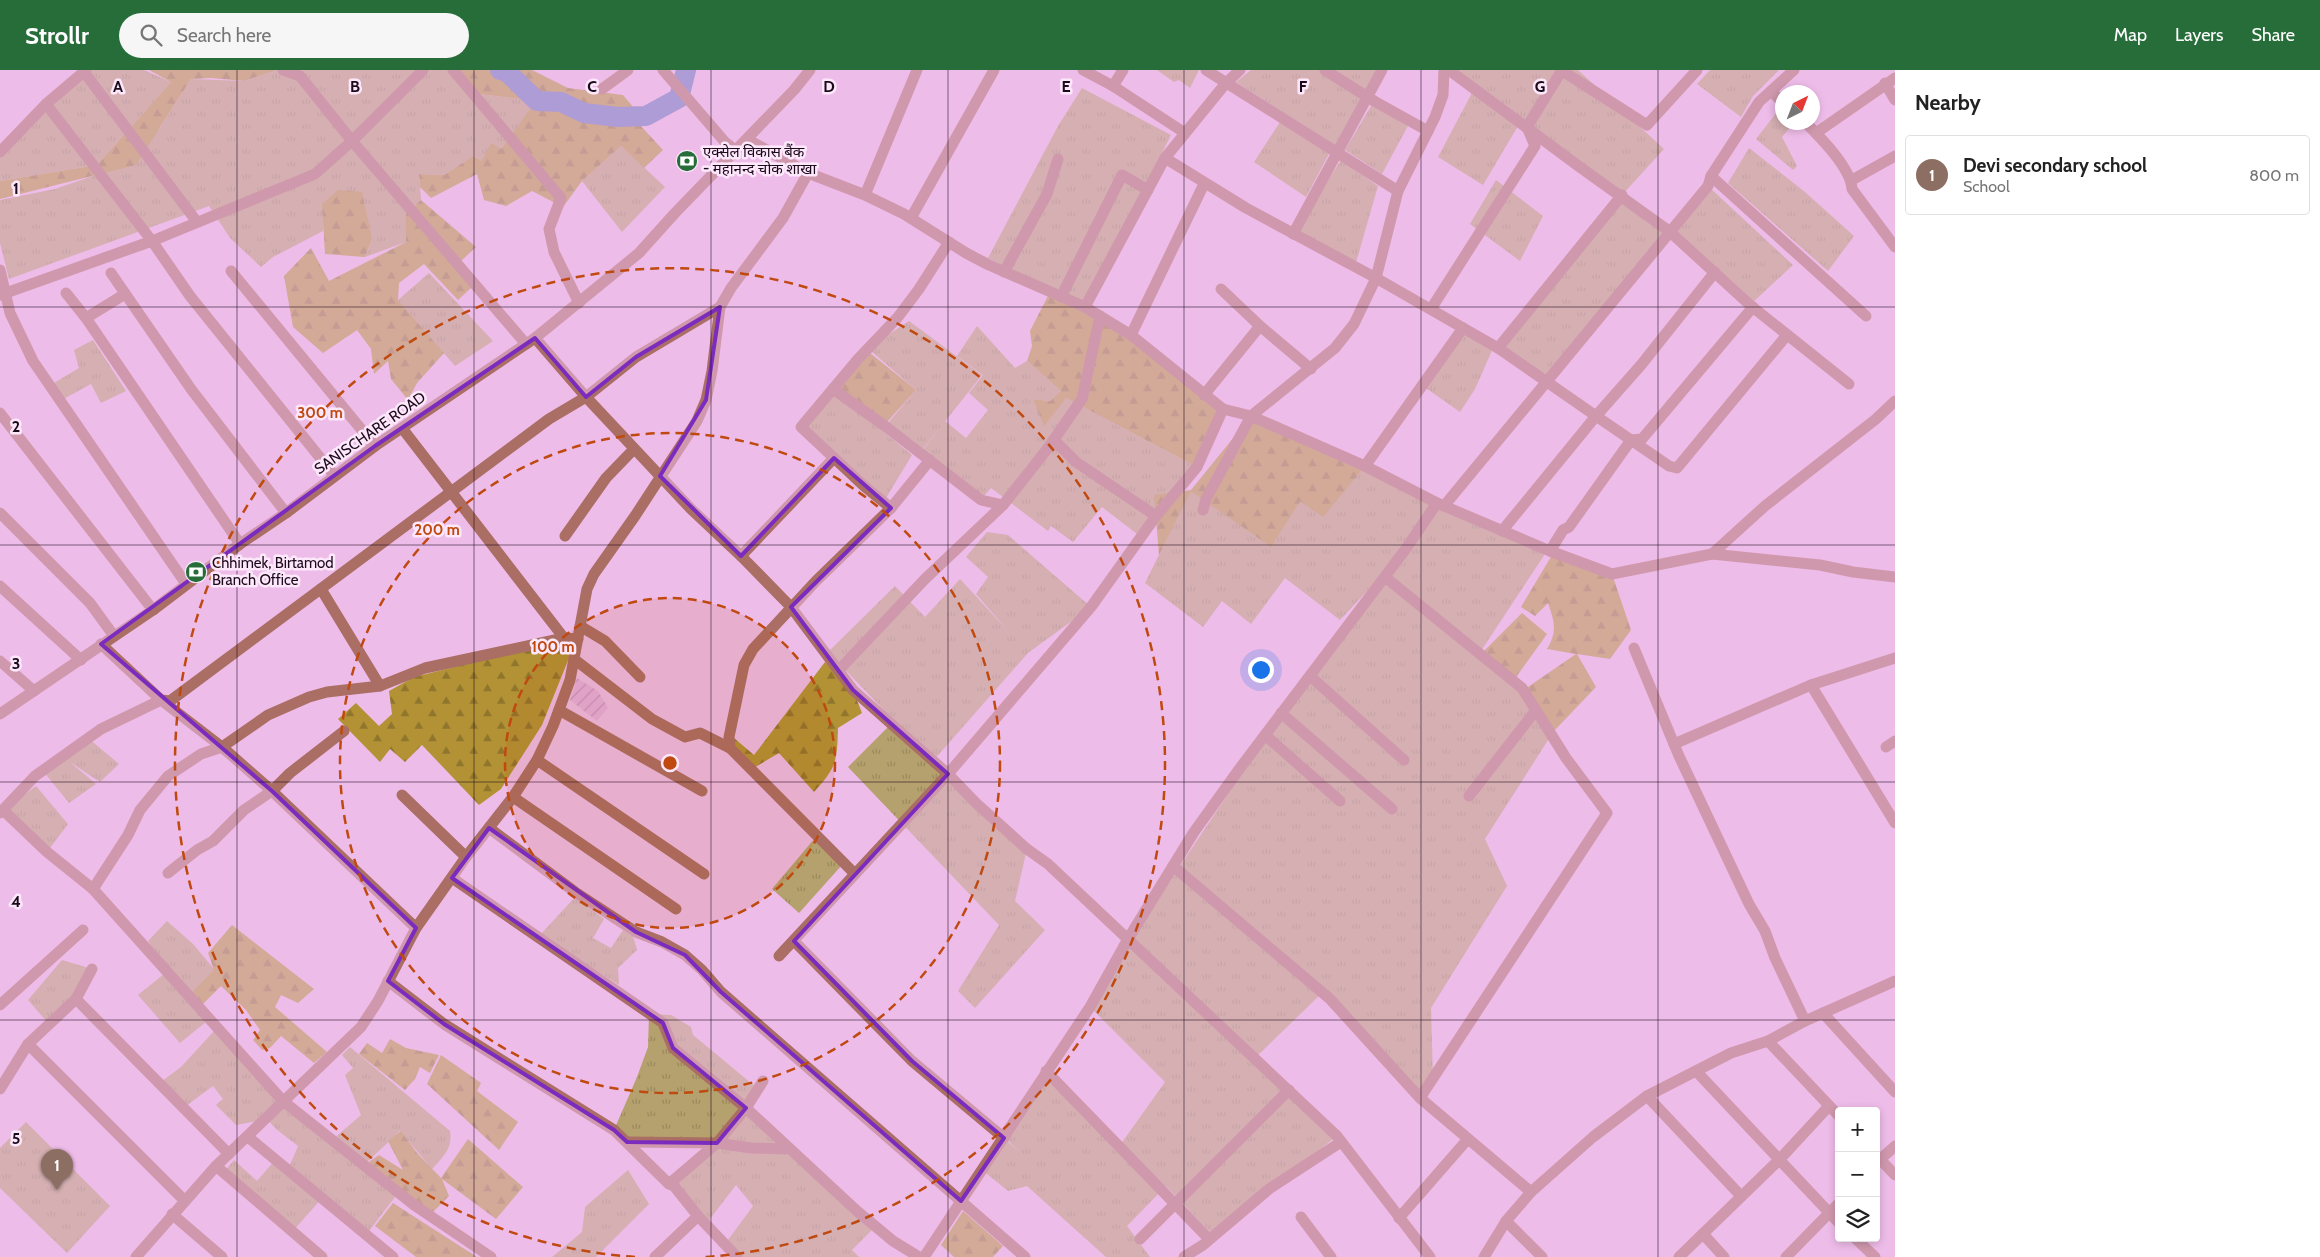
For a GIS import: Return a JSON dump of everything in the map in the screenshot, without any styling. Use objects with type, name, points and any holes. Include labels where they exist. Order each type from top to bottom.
[{"type":"street","points":[[283,70],[300,76],[352,142],[530,341],[660,476],[791,607],[853,690],[948,774],[976,803],[1027,849],[1048,864],[1289,1090],[1341,1142],[1430,1257]]},
{"type":"street","points":[[3,294],[152,241],[315,174],[352,142],[423,70]]},
{"type":"street","points":[[453,70],[561,198],[548,229],[554,252],[579,303]]},
{"type":"street","points":[[602,89],[628,70]]},
{"type":"street","points":[[663,70],[689,102],[725,142],[735,150]]},
{"type":"street","name":"SANISCHARE ROAD","points":[[0,714],[153,610],[240,544],[286,513],[334,475],[530,341],[579,303],[640,253],[735,150],[794,90],[810,70]]},
{"type":"street","points":[[865,195],[917,70]]},
{"type":"street","points":[[911,218],[994,70]]},
{"type":"street","points":[[1083,70],[1113,86],[1185,133]]},
{"type":"street","points":[[1113,86],[1123,70]]},
{"type":"street","points":[[1206,70],[1398,192]]},
{"type":"street","points":[[1085,307],[1165,158],[1226,84],[1240,70]]},
{"type":"street","points":[[1325,70],[1428,131]]},
{"type":"street","points":[[1292,234],[1382,70]]},
{"type":"street","points":[[1203,510],[1206,498],[1251,416],[1335,348],[1354,324],[1376,278],[1398,192],[1428,131],[1443,95],[1444,70]]},
{"type":"street","points":[[1449,70],[1577,165],[1670,230],[1753,307],[1849,384]]},
{"type":"street","points":[[1527,127],[1562,70],[1647,125],[1697,70]]},
{"type":"street","points":[[924,1257],[1090,1007],[1128,939],[1194,832],[1281,713],[1441,504],[1548,381],[1708,186],[1711,176],[1759,102],[1794,70]]},
{"type":"street","points":[[0,152],[46,104],[85,71],[197,222]]},
{"type":"street","points":[[1816,133],[1890,80],[1895,100]]},
{"type":"street","points":[[1771,91],[1775,95]]},
{"type":"street","points":[[46,104],[152,241],[190,296],[334,475]]},
{"type":"street","points":[[1432,309],[1535,146],[1527,127]]},
{"type":"street","points":[[1813,130],[1852,180],[1852,189],[1895,247]]},
{"type":"street","points":[[747,138],[808,173],[865,195],[911,218],[966,254],[1085,307],[1131,335],[1222,409],[1251,416],[1365,466],[1441,504],[1550,551],[1612,574],[1712,554],[1820,565],[1853,572],[1895,577]]},
{"type":"street","points":[[1852,180],[1895,156]]},
{"type":"street","points":[[1165,158],[1204,184],[1292,234],[1432,309],[1498,348],[1669,466],[1677,468],[1787,334]]},
{"type":"street","points":[[1004,272],[1047,194],[1058,159]]},
{"type":"street","points":[[136,1257],[184,1200],[216,1166],[361,1027],[416,928],[466,857],[513,797],[536,760],[559,710],[570,680],[587,589],[594,574],[635,516],[697,420],[706,400],[712,371],[720,307],[731,288],[783,218],[808,173]]},
{"type":"street","points":[[1061,297],[1122,175],[1148,190]]},
{"type":"street","points":[[1711,176],[1866,316]]},
{"type":"street","points":[[1131,335],[1204,184]]},
{"type":"street","points":[[1498,348],[1622,195]]},
{"type":"street","points":[[891,508],[801,427],[832,389],[898,318],[924,282],[949,242]]},
{"type":"street","points":[[0,270],[3,294],[33,361],[186,584]]},
{"type":"street","points":[[231,271],[375,446]]},
{"type":"street","points":[[1502,530],[1596,416],[1641,365],[1715,272]]},
{"type":"street","points":[[111,273],[191,389],[286,513]]},
{"type":"street","points":[[1221,289],[1260,326],[1311,369]]},
{"type":"street","points":[[66,293],[86,318],[240,544]]},
{"type":"street","points":[[86,318],[125,294]]},
{"type":"street","points":[[491,1257],[414,1205],[283,1101],[93,889],[1,812],[35,776],[101,729],[161,700],[170,701],[451,490],[549,419],[586,397],[636,357],[720,307]]},
{"type":"street","points":[[1550,551],[1563,530],[1569,527],[1631,440],[1642,439],[1753,307]]},
{"type":"street","points":[[839,670],[925,580],[1003,505],[1054,440],[1082,399],[1100,316]]},
{"type":"street","points":[[1204,395],[1260,326]]},
{"type":"street","points":[[1365,466],[1464,328]]},
{"type":"street","points":[[832,389],[886,426],[981,500],[1003,505]]},
{"type":"street","points":[[1712,554],[1765,506],[1876,419],[1895,401]]},
{"type":"street","points":[[779,956],[948,774],[1091,607],[1156,516],[1197,467],[1222,409]]},
{"type":"street","points":[[0,413],[153,610]]},
{"type":"street","points":[[402,428],[564,638]]},
{"type":"street","points":[[1054,440],[1076,462],[1156,516]]},
{"type":"street","points":[[565,536],[606,478],[634,449]]},
{"type":"street","points":[[741,556],[834,458]]},
{"type":"street","points":[[730,748],[729,737],[744,665],[753,649],[791,607],[891,508],[930,460]]},
{"type":"street","points":[[0,513],[90,603],[114,636]]},
{"type":"street","points":[[1385,577],[1522,688],[1566,758],[1607,813],[1420,1098]]},
{"type":"street","points":[[0,586],[81,660]]},
{"type":"street","points":[[321,589],[380,686]]},
{"type":"street","points":[[580,626],[605,641],[640,677]]},
{"type":"street","points":[[93,889],[128,835],[140,810],[168,776],[201,754],[222,747],[268,715],[309,697],[327,692],[380,686],[425,668],[564,638],[578,639]]},
{"type":"street","points":[[101,644],[161,700],[222,747],[272,792],[416,928]]},
{"type":"street","points":[[1634,648],[1674,744],[1750,904],[1765,931],[1775,958],[1805,1021]]},
{"type":"street","points":[[1674,744],[1811,685],[1895,658]]},
{"type":"street","points":[[574,659],[652,719],[685,737],[700,733],[730,748],[855,874]]},
{"type":"street","points":[[0,661],[34,691]]},
{"type":"street","points":[[1310,676],[1404,760]]},
{"type":"street","points":[[1811,685],[1895,823]]},
{"type":"street","points":[[559,710],[702,791]]},
{"type":"street","points":[[1469,796],[1536,710]]},
{"type":"street","points":[[1281,713],[1392,809]]},
{"type":"street","points":[[168,873],[213,840],[244,810],[272,792],[290,773],[344,731]]},
{"type":"street","points":[[1265,735],[1340,801]]},
{"type":"street","points":[[536,760],[704,874]]},
{"type":"street","points":[[402,795],[466,857]]},
{"type":"street","points":[[513,797],[676,909]]},
{"type":"street","points":[[489,828],[575,892],[636,932],[662,942],[685,955],[722,992],[1026,1257]]},
{"type":"street","points":[[1174,866],[1330,999],[1420,1098],[1467,1140],[1531,1192]]},
{"type":"street","points":[[452,878],[663,1023],[673,1048],[746,1108],[863,1216],[893,1241],[919,1257]]},
{"type":"street","points":[[0,1006],[83,930]]},
{"type":"street","points":[[794,941],[912,1061],[1004,1138]]},
{"type":"street","points":[[0,1089],[28,1044],[76,999],[92,969]]},
{"type":"street","points":[[388,981],[444,1024],[614,1130],[669,1184],[674,1186],[698,1216],[737,1257]]},
{"type":"street","points":[[1484,1257],[1506,1221],[1531,1192],[1593,1137],[1646,1096],[1731,1053],[1768,1041],[1805,1021],[1895,981]]},
{"type":"street","points":[[76,999],[229,1154]]},
{"type":"street","points":[[1823,1013],[1895,1092]]},
{"type":"street","points":[[1768,1041],[1835,1112]]},
{"type":"street","points":[[28,1044],[184,1200]]},
{"type":"street","points":[[1046,1071],[1209,1239]]},
{"type":"street","points":[[1696,1071],[1835,1219]]},
{"type":"street","points":[[669,1184],[717,1143],[746,1108],[763,1081]]},
{"type":"street","points":[[1140,1240],[1289,1090]]},
{"type":"street","points":[[1646,1096],[1741,1196]]},
{"type":"street","points":[[1679,1257],[1780,1159],[1829,1106]]},
{"type":"street","points":[[248,1137],[393,1257]]},
{"type":"street","points":[[1399,1218],[1467,1140]]},
{"type":"street","points":[[627,1142],[717,1143],[751,1148],[789,1149]]},
{"type":"street","points":[[1184,1257],[1209,1239],[1269,1189],[1341,1142]]},
{"type":"street","points":[[1880,1157],[1895,1146]]},
{"type":"street","points":[[1880,1162],[1895,1175]]},
{"type":"street","points":[[216,1166],[322,1257]]},
{"type":"street","points":[[1786,1257],[1835,1207]]},
{"type":"street","points":[[172,1214],[222,1257]]},
{"type":"street","points":[[655,1257],[698,1216]]},
{"type":"street","points":[[1301,1217],[1331,1257]]},
{"type":"street","points":[[1506,1221],[1542,1257]]},
{"type":"street","points":[[1703,1234],[1724,1257]]},
{"type":"street","points":[[1859,1242],[1875,1257]]},
{"type":"highlighted area","points":[[720,307],[706,400],[660,476],[741,556],[834,458],[891,508],[791,607],[853,690],[948,774],[794,941],[912,1061],[1004,1138],[961,1201],[721,992],[685,955],[636,932],[489,828],[452,878],[663,1023],[673,1048],[746,1108],[717,1143],[627,1142],[614,1130],[444,1024],[388,981],[416,928],[272,791],[101,644],[375,446],[535,338],[586,397],[636,357]]},
{"type":"shaded area","points":[[577,678],[598,691],[608,708],[597,721],[570,700]]},
{"type":"green space","points":[[84,70],[144,70],[171,82],[97,165],[0,181],[0,152]]},
{"type":"green space","points":[[149,70],[277,70],[244,81],[211,78],[191,79],[136,165],[0,199],[0,181],[97,165],[171,82]]},
{"type":"green space","points":[[277,70],[451,70],[479,94],[537,101],[501,149],[482,161],[473,156],[444,175],[419,174],[421,200],[406,213],[406,242],[365,257],[372,239],[326,200],[323,231],[273,257],[261,267],[230,238],[209,206],[9,279],[0,243],[0,200],[55,189],[116,168],[160,128],[191,79],[244,81]]},
{"type":"green space","points":[[451,70],[532,70],[568,88],[623,95],[645,121],[640,125],[663,150],[644,168],[621,146],[582,181],[563,207],[532,191],[506,206],[484,200],[477,174],[431,198],[420,187],[419,174],[444,175],[473,156],[482,161],[491,143],[501,149],[536,101],[479,94]]},
{"type":"green space","points":[[1157,70],[1199,70],[1190,88],[1179,80],[1174,82]]},
{"type":"green space","points":[[1251,70],[1382,70],[1336,146],[1236,82]]},
{"type":"green space","points":[[1449,70],[1578,70],[1664,149],[1622,195],[1518,126],[1483,185],[1438,157],[1474,89]]},
{"type":"green space","points":[[1710,70],[1779,70],[1753,96],[1741,117],[1697,84]]},
{"type":"green space","points":[[1082,88],[1171,135],[1085,307],[988,258],[1058,126]]},
{"type":"green space","points":[[1374,101],[1409,124],[1382,174],[1345,150]]},
{"type":"green space","points":[[1775,115],[1775,130],[1788,130],[1782,137],[1797,166],[1793,170],[1756,139]]},
{"type":"green space","points":[[1280,122],[1330,152],[1306,197],[1254,162]]},
{"type":"green space","points":[[621,146],[665,187],[622,232],[582,181]]},
{"type":"green space","points":[[1749,148],[1805,192],[1854,236],[1828,271],[1728,183]]},
{"type":"green space","points":[[1341,160],[1378,186],[1355,266],[1293,234]]},
{"type":"green space","points":[[1496,180],[1543,216],[1520,261],[1470,224]]},
{"type":"green space","points":[[1708,186],[1793,265],[1750,305],[1669,231],[1548,381],[1494,346],[1475,389],[1460,412],[1423,386],[1463,328],[1494,345],[1622,195],[1669,230]]},
{"type":"green space","points":[[338,190],[362,192],[372,239],[365,257],[325,254],[322,204]]},
{"type":"green space","points":[[421,200],[476,247],[461,261],[472,287],[458,300],[424,264],[399,283],[398,300],[444,353],[417,383],[408,400],[391,379],[388,361],[374,374],[371,349],[357,330],[323,353],[293,327],[284,276],[311,248],[329,281],[406,242],[406,213]]},
{"type":"green space","points":[[429,273],[493,341],[455,366],[398,300]]},
{"type":"green space","points":[[1050,292],[1131,335],[1223,409],[1197,467],[1066,398],[1044,426],[1033,399],[1050,401],[1061,391],[1027,361],[1032,346],[1030,331]]},
{"type":"green space","points":[[909,321],[982,375],[923,449],[888,423],[916,390],[871,351],[886,336]]},
{"type":"green space","points":[[977,326],[1015,368],[1027,361],[1061,391],[1050,401],[1033,399],[1044,424],[1066,398],[1197,467],[1141,537],[1102,507],[1073,542],[1051,526],[1048,531],[991,488],[982,498],[923,450],[945,421],[966,438],[988,410],[969,393],[983,375],[957,356]]},
{"type":"green space","points":[[93,340],[126,391],[101,403],[91,384],[60,401],[54,383],[79,368],[74,350]]},
{"type":"green space","points":[[870,353],[916,390],[887,422],[837,389]]},
{"type":"green space","points":[[834,391],[912,455],[886,498],[866,484],[805,424]]},
{"type":"green space","points":[[1251,416],[1365,466],[1323,517],[1300,501],[1271,547],[1191,491],[1159,555],[1154,495],[1191,490]]},
{"type":"green space","points":[[1365,466],[1545,554],[1479,654],[1524,695],[1550,737],[1485,839],[1507,886],[1431,1008],[1433,1077],[1420,1098],[1322,993],[1255,1058],[1337,1136],[1212,1234],[1166,1186],[1127,1226],[1150,1257],[1106,1257],[1027,1186],[1008,1191],[982,1170],[1004,1138],[1017,1150],[1005,1137],[1045,1078],[1114,1143],[1123,1141],[1165,1082],[1090,1007],[1128,939],[1180,866],[1266,737],[1401,555],[1340,620],[1285,578],[1251,624],[1222,601],[1203,627],[1145,583],[1191,490],[1300,501]]},
{"type":"green space","points":[[987,532],[1008,535],[1091,607],[1028,653],[933,761],[1027,849],[1015,901],[1045,930],[975,1008],[958,991],[999,925],[848,767],[891,724],[927,755],[828,652],[895,586],[925,617],[960,579],[1009,632],[976,594],[988,577],[966,557]]},
{"type":"green space","points":[[1552,555],[1612,574],[1631,630],[1610,659],[1577,654],[1596,687],[1554,731],[1525,689],[1576,654],[1547,649],[1554,631],[1548,603],[1535,616],[1521,607]]},
{"type":"green space","points":[[1522,613],[1547,634],[1514,680],[1481,654]]},
{"type":"green space","points":[[563,640],[570,643],[571,653],[542,725],[501,789],[479,805],[422,745],[405,762],[390,749],[380,762],[338,719],[356,703],[379,726],[392,714],[389,691],[414,677]]},
{"type":"green space","points":[[825,662],[853,690],[862,713],[838,728],[834,763],[827,776],[814,792],[779,753],[752,769],[730,748],[734,738],[754,755]]},
{"type":"green space","points":[[88,738],[119,764],[100,782],[70,762],[96,784],[69,803],[43,771]]},
{"type":"green space","points":[[36,786],[68,824],[47,852],[3,810]]},
{"type":"green space","points":[[815,838],[842,865],[799,913],[772,889]]},
{"type":"green space","points":[[575,897],[604,919],[593,938],[611,948],[623,930],[633,936],[637,950],[618,968],[619,985],[540,935]]},
{"type":"green space","points":[[167,921],[193,944],[215,970],[191,993],[167,971],[148,941]]},
{"type":"green space","points":[[232,925],[314,989],[298,1003],[281,995],[275,1007],[327,1052],[314,1063],[281,1036],[270,1048],[262,1050],[253,1040],[260,1030],[246,1010],[221,986],[203,1004],[191,993],[214,970],[208,953]]},
{"type":"green space","points":[[62,960],[92,969],[75,998],[48,1023],[28,1000]]},
{"type":"green space","points":[[164,974],[206,1022],[180,1043],[138,995]]},
{"type":"green space","points":[[649,1014],[671,1015],[691,1027],[693,1035],[757,1088],[742,1109],[874,1228],[852,1250],[859,1257],[737,1257],[725,1244],[753,1206],[736,1185],[706,1224],[672,1183],[712,1145],[630,1139],[614,1130],[648,1047]]},
{"type":"green space","points":[[214,1031],[332,1140],[361,1115],[345,1075],[353,1068],[342,1055],[350,1047],[450,1131],[449,1147],[432,1169],[400,1131],[364,1165],[398,1193],[366,1235],[322,1198],[293,1231],[224,1172],[234,1160],[257,1181],[275,1160],[290,1165],[298,1146],[276,1129],[267,1119],[236,1125],[216,1105],[223,1099],[213,1086],[182,1109],[158,1084],[181,1067]]},
{"type":"green space","points":[[390,1039],[406,1048],[439,1055],[430,1073],[420,1067],[415,1079],[405,1090],[359,1054],[367,1043],[382,1053]]},
{"type":"green space","points":[[441,1055],[481,1083],[477,1091],[518,1122],[499,1150],[427,1084]]},
{"type":"green space","points":[[26,1122],[110,1206],[67,1253],[0,1188],[0,1148]]},
{"type":"green space","points":[[401,1131],[417,1153],[441,1178],[468,1139],[523,1187],[496,1219],[442,1179],[449,1196],[429,1216],[363,1166],[379,1155],[403,1170],[388,1141]]},
{"type":"green space","points":[[628,1170],[649,1204],[596,1257],[552,1257],[582,1232],[585,1207]]},
{"type":"green space","points":[[393,1203],[477,1257],[416,1257],[375,1226]]},
{"type":"green space","points":[[963,1211],[1003,1246],[993,1257],[954,1257],[941,1245]]},
{"type":"waterway","points":[[500,70],[507,72],[537,101],[561,102],[584,113],[618,117],[646,116],[679,98],[686,70]]},
{"type":"place","name":"एक्सेल विकास बैंक - महानन्द चोक शाखा","points":[[687,161]]},
{"type":"place","name":"Chhimek, Birtamod Branch Office","points":[[196,572]]},
{"type":"place","name":"Devi secondary school","points":[[57,1190]]}]
